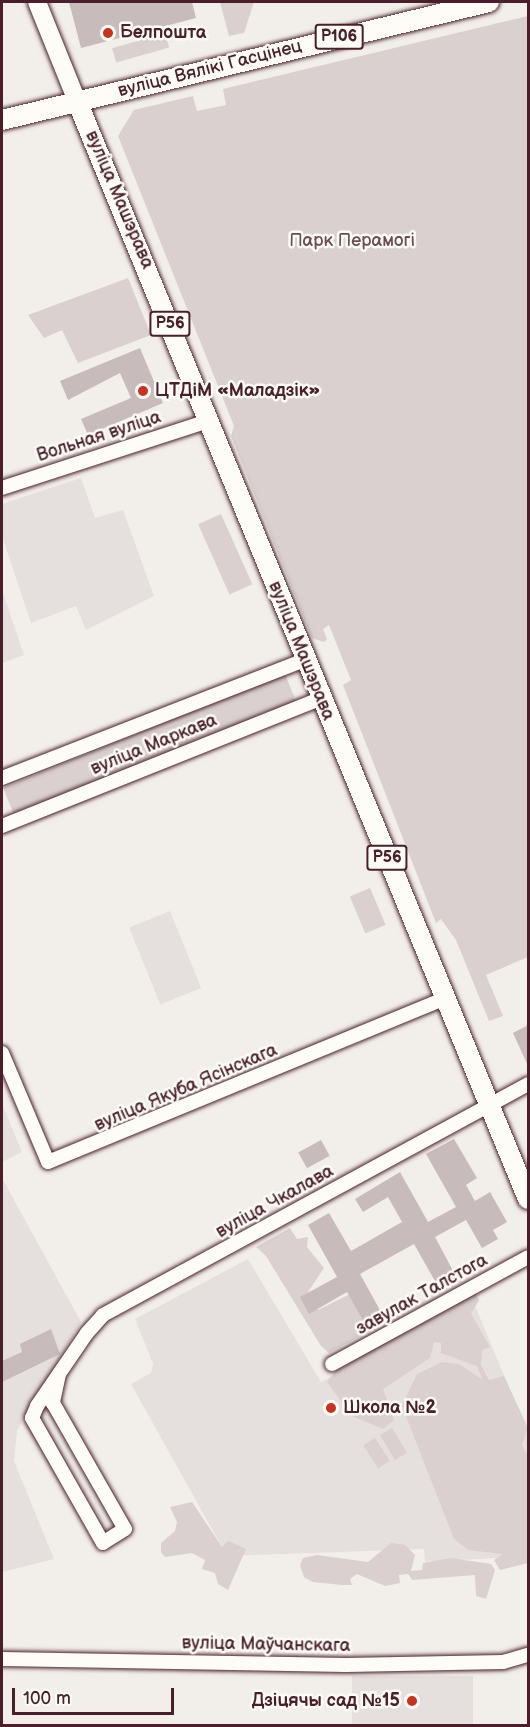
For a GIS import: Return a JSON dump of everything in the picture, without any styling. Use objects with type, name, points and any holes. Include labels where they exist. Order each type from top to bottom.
[{"type":"main road","name":"вуліца Вялікі Гасцінец","points":[[2,120],[489,2]]},
{"type":"main road","name":"вуліца Машэрава","points":[[77,101],[320,699],[491,1104],[528,1199]]},
{"type":"street","points":[[37,2],[77,101]]},
{"type":"street","name":"Вольная вуліца","points":[[2,488],[208,421]]},
{"type":"street","name":"вуліца Маркава","points":[[2,778],[304,660]]},
{"type":"street","name":"вуліца Маркава","points":[[2,826],[320,699]]},
{"type":"street","name":"вуліца Якуба Ясінскага","points":[[2,1053],[48,1162],[446,998]]},
{"type":"street","name":"вуліца Чкалава","points":[[59,1374],[53,1402],[125,1529],[103,1543],[32,1418],[59,1374],[103,1315],[528,1084]]},
{"type":"street","name":"завулак Талстога","points":[[332,1364],[528,1257]]},
{"type":"street","name":"вуліца Маўчанскага","points":[[2,1659],[346,1665],[503,1662],[528,1655]]},
{"type":"shaded area","points":[[81,478],[95,518],[123,510],[154,596],[86,630],[76,606],[31,623],[2,536],[2,504]]},
{"type":"shaded area","points":[[2,590],[24,655],[2,663]]},
{"type":"shaded area","points":[[170,911],[201,988],[160,1004],[129,927]]},
{"type":"shaded area","points":[[2,1104],[22,1152],[2,1162]]},
{"type":"shaded area","points":[[2,1178],[81,1322],[17,1430],[14,1461],[54,1559],[2,1572]]},
{"type":"shaded area","name":"Школа №2","points":[[248,1259],[321,1382],[473,1301],[528,1433],[528,1547],[514,1557],[425,1562],[424,1549],[227,1556],[131,1384],[151,1373],[153,1364],[135,1319]]},
{"type":"shaded area","name":"Дзіцячы сад №15","points":[[352,1676],[473,1676],[473,1725],[352,1725]]},
{"type":"green space","points":[[220,2],[254,2],[244,33],[229,36]]},
{"type":"green space","name":"Парк Перамогі","points":[[528,16],[528,957],[486,975],[503,1016],[489,1021],[456,940],[441,919],[436,923],[343,685],[351,680],[329,625],[323,629],[327,639],[324,642],[312,638],[231,436],[234,426],[118,136],[134,110],[193,96],[197,111],[226,105],[223,89]]},
{"type":"green space","points":[[165,33],[169,47],[116,63],[112,48]]},
{"type":"green space","points":[[128,278],[151,335],[78,363],[62,330],[44,338],[28,315]]},
{"type":"green space","points":[[221,514],[252,584],[229,595],[198,524]]},
{"type":"green space","points":[[285,674],[296,701],[14,815],[3,788]]},
{"type":"green space","points":[[370,888],[386,925],[365,933],[350,897]]},
{"type":"green space","points":[[290,1228],[297,1239],[308,1237],[307,1247],[324,1268],[308,1292],[318,1310],[356,1291],[375,1328],[329,1353],[321,1346],[266,1256],[256,1247]]},
{"type":"green space","points":[[475,1291],[479,1300],[471,1314],[490,1347],[482,1350],[481,1365],[489,1380],[504,1376],[528,1428],[522,1445],[528,1457],[528,1563],[500,1570],[494,1560],[503,1554],[468,1550],[454,1539],[402,1406],[417,1374],[442,1362],[459,1364],[483,1380],[477,1366],[441,1353],[441,1343],[434,1342],[430,1358],[383,1389],[394,1420],[383,1429],[352,1416],[327,1382],[338,1368]]},
{"type":"green space","points":[[392,1428],[407,1453],[395,1460],[380,1435]]},
{"type":"green space","points":[[375,1438],[390,1461],[378,1468],[363,1446]]},
{"type":"green space","points":[[192,1502],[222,1547],[228,1541],[246,1549],[228,1590],[218,1584],[215,1573],[202,1569],[205,1560],[192,1553],[165,1557],[161,1552],[161,1543],[175,1531],[177,1522],[170,1507]]},
{"type":"green space","points":[[391,1543],[405,1545],[415,1555],[411,1571],[422,1570],[423,1563],[451,1558],[491,1564],[495,1570],[486,1599],[476,1596],[475,1575],[412,1580],[408,1574],[399,1575],[400,1583],[385,1586],[357,1574],[350,1579],[352,1585],[342,1585],[313,1582],[304,1577],[300,1565],[303,1558],[317,1555],[368,1562]]},
{"type":"building","name":"Белпошта","points":[[69,2],[192,2],[196,18],[81,48]]},
{"type":"building","name":"ЦТДіМ «Маладзік»","points":[[140,348],[163,403],[88,435],[81,419],[131,398],[120,373],[68,400],[60,381]]},
{"type":"building","points":[[528,1025],[528,1066],[513,1033]]},
{"type":"building","points":[[454,1139],[477,1178],[466,1185],[475,1201],[490,1192],[507,1222],[493,1230],[498,1239],[482,1248],[466,1220],[435,1237],[458,1280],[440,1290],[414,1244],[360,1274],[386,1321],[369,1331],[347,1292],[309,1314],[300,1297],[337,1277],[308,1225],[329,1213],[351,1251],[402,1222],[388,1197],[363,1212],[355,1199],[400,1172],[428,1222],[456,1207],[426,1154]]},
{"type":"building","points":[[321,1140],[330,1156],[307,1168],[298,1153]]},
{"type":"building","points":[[51,1329],[60,1354],[2,1382],[2,1361],[22,1352],[20,1344]]},
{"type":"place","name":"Белпошта","points":[[108,33]]},
{"type":"place","name":"ЦТДіМ «Маладзік»","points":[[143,391]]},
{"type":"place","name":"Школа №2","points":[[331,1408]]},
{"type":"place","name":"Дзіцячы сад №15","points":[[412,1701]]}]
